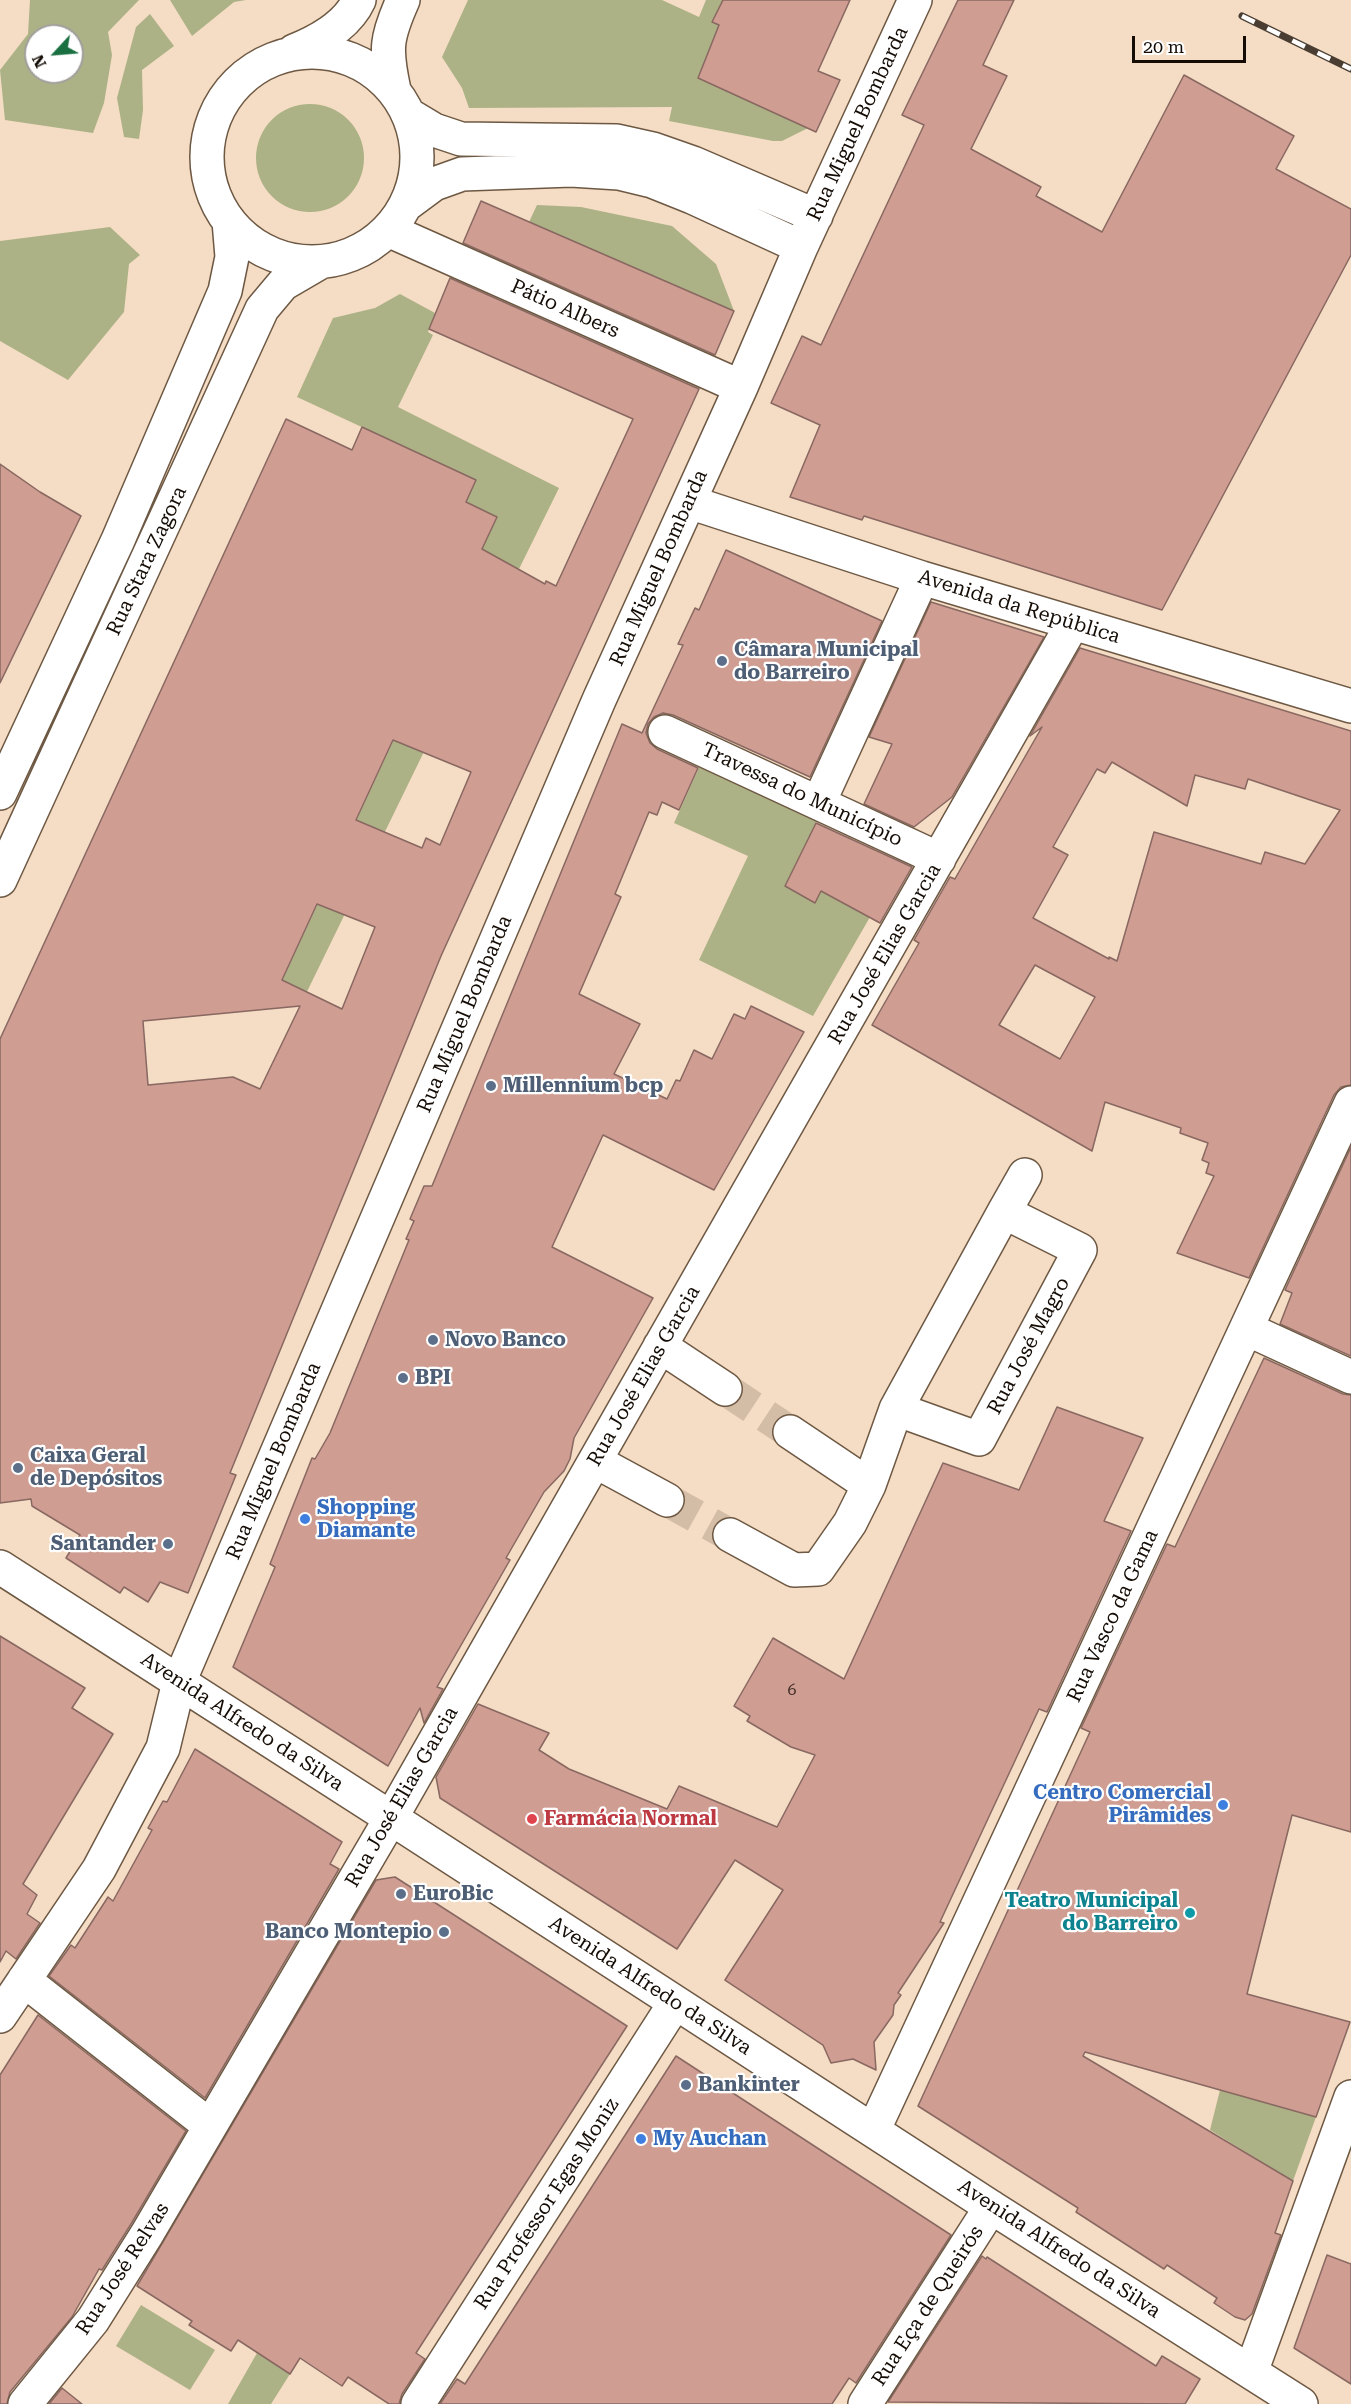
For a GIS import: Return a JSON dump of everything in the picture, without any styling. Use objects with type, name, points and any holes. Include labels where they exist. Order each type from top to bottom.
[{"type":"street","points":[[359,0],[353,12],[312,44],[255,67],[243,76],[222,102],[213,121],[208,141],[207,161],[212,189],[229,221],[252,244],[280,258],[297,261],[319,262],[353,255],[378,240],[407,204],[434,184],[462,174],[571,170],[620,173],[652,181],[801,247]]},
{"type":"street","points":[[403,0],[390,30],[387,57],[417,142],[417,173],[407,204]]},
{"type":"street","name":"Rua Miguel Bombarda","points":[[0,2016],[99,1869],[163,1748],[179,1682],[599,700],[690,502],[801,247],[915,0]]},
{"type":"street","points":[[280,56],[306,51],[343,56],[376,72],[402,103],[434,130],[461,139],[617,141],[653,149],[693,163],[816,216]]},
{"type":"street","name":"Rua Stara Zagora","points":[[0,793],[118,540],[225,291],[231,257],[229,221]]},
{"type":"street","name":"Pátio Albers","points":[[388,230],[741,387]]},
{"type":"street","name":"Rua Stara Zagora","points":[[0,880],[262,309],[283,285],[319,262]]},
{"type":"street","name":"Avenida da República","points":[[690,502],[922,578],[1351,706]]},
{"type":"street","points":[[819,802],[922,578]]},
{"type":"street","name":"Rua José Elias Garcia","points":[[210,2126],[391,1818],[1073,623]]},
{"type":"street","name":"Travessa do Município","points":[[665,732],[939,858]]},
{"type":"street","name":"Rua Vasco da Gama","points":[[874,2129],[1351,1103]]},
{"type":"street","points":[[730,1535],[794,1570],[818,1569],[850,1523],[869,1485],[896,1409],[1025,1175]]},
{"type":"street","name":"Rua José Magro","points":[[896,1409],[979,1439],[1080,1250],[1004,1212]]},
{"type":"street","points":[[1247,1329],[1351,1377]]},
{"type":"street","points":[[660,1346],[725,1389]]},
{"type":"street","points":[[790,1432],[869,1485]]},
{"type":"street","points":[[595,1461],[667,1500]]},
{"type":"street","name":"Avenida Alfredo da Silva","points":[[0,1567],[874,2129],[991,2207],[1301,2404]]},
{"type":"street","points":[[24,1980],[210,2126]]},
{"type":"street","name":"Rua Professor Egas Moniz","points":[[418,2404],[675,2003]]},
{"type":"street","points":[[1251,2372],[1351,2097]]},
{"type":"street","name":"Rua José Relvas","points":[[25,2404],[93,2320],[210,2126]]},
{"type":"street","name":"Rua Eça de Queirós","points":[[865,2404],[991,2207]]},
{"type":"green space","points":[[30,0],[139,0],[108,32],[112,55],[104,103],[93,133],[5,120],[0,70],[24,39],[24,84],[84,84],[84,24],[29,24]]},
{"type":"green space","points":[[170,0],[246,0],[234,2],[192,36]]},
{"type":"green space","points":[[468,0],[662,0],[699,17],[706,0],[723,0],[712,22],[719,25],[698,78],[808,128],[782,141],[773,141],[669,121],[672,107],[469,108],[462,88],[442,57]]},
{"type":"green space","points":[[150,14],[174,46],[142,70],[143,110],[139,139],[124,137],[117,98],[136,27]]},
{"type":"green space","points":[[310,104],[331,108],[348,120],[360,137],[364,158],[360,179],[348,196],[331,208],[310,212],[289,208],[272,196],[260,179],[256,158],[260,137],[272,120],[289,108]]},
{"type":"green space","points":[[537,205],[581,207],[672,226],[716,264],[734,311],[529,222]]},
{"type":"green space","points":[[110,227],[140,255],[129,264],[124,312],[68,380],[0,341],[0,241]]},
{"type":"green space","points":[[400,294],[435,313],[428,332],[433,335],[398,407],[559,488],[519,569],[514,567],[300,1006],[269,1009],[497,517],[466,502],[476,480],[297,397],[333,318],[375,308]]},
{"type":"green space","points":[[702,761],[819,816],[785,886],[815,902],[821,891],[870,917],[813,1016],[699,960],[748,856],[674,823]]},
{"type":"green space","points":[[1220,2090],[1316,2117],[1293,2181],[1210,2130]]},
{"type":"green space","points":[[141,2305],[215,2350],[190,2390],[116,2346]]},
{"type":"green space","points":[[257,2353],[290,2374],[271,2404],[228,2404]]},
{"type":"building","points":[[723,0],[850,0],[818,71],[840,80],[816,132],[698,78],[719,25],[712,22]]},
{"type":"building","points":[[958,0],[1014,0],[983,65],[1007,76],[971,149],[1041,187],[1036,196],[1102,232],[1184,75],[1294,136],[1276,169],[1351,209],[1351,255],[1162,610],[864,516],[862,520],[790,497],[820,425],[771,403],[802,336],[821,345],[924,125],[902,115]]},
{"type":"building","points":[[481,201],[734,311],[715,355],[463,243]]},
{"type":"building","points":[[450,278],[699,389],[441,956],[230,1473],[236,1475],[188,1593],[160,1582],[148,1602],[124,1587],[120,1593],[66,1558],[80,1535],[32,1506],[31,1499],[0,1503],[0,1039],[286,419],[352,450],[362,427],[476,480],[466,502],[497,517],[482,549],[545,584],[546,581],[556,586],[633,419],[429,329]],"holes":[[[393,740],[471,772],[440,845],[426,838],[422,848],[356,820]],[[317,904],[375,927],[342,1009],[282,980]],[[300,1006],[260,1089],[233,1077],[148,1085],[143,1021]]]},
{"type":"building","points":[[0,464],[40,492],[81,516],[0,683]]},
{"type":"building","points":[[726,550],[882,621],[810,777],[673,715],[663,713],[654,717],[648,724],[646,733],[650,743],[657,749],[698,768],[679,810],[662,802],[657,815],[649,812],[615,894],[621,897],[579,994],[640,1024],[614,1074],[667,1099],[676,1080],[680,1081],[694,1050],[712,1059],[734,1014],[745,1019],[751,1006],[804,1032],[714,1190],[603,1135],[552,1247],[653,1298],[574,1438],[570,1459],[564,1471],[544,1492],[506,1558],[510,1560],[437,1687],[443,1689],[424,1723],[420,1708],[388,1766],[233,1667],[275,1567],[270,1564],[312,1458],[315,1459],[330,1433],[409,1240],[406,1239],[414,1221],[410,1219],[424,1186],[432,1186],[622,724],[642,733],[683,645],[678,644],[695,608],[699,610]]},
{"type":"building","points":[[931,602],[1044,637],[952,797],[914,827],[864,804],[892,744],[869,737]]},
{"type":"building","points":[[1080,648],[1351,731],[1351,1085],[1341,1087],[1334,1095],[1249,1278],[1177,1253],[1214,1176],[1206,1173],[1209,1163],[1202,1160],[1208,1143],[1180,1133],[1181,1128],[1105,1102],[1092,1151],[872,1025],[919,943],[914,940],[950,877],[955,879],[1042,727],[1030,736]],"holes":[[[1112,762],[1187,806],[1195,775],[1245,789],[1248,779],[1340,810],[1305,864],[1265,852],[1261,864],[1154,832],[1117,961],[1109,957],[1109,959],[1033,918],[1068,855],[1053,847],[1097,769],[1105,773]],[[1035,965],[1095,997],[1060,1059],[999,1025]]]},
{"type":"building","points":[[816,823],[912,867],[880,923],[821,891],[815,903],[785,886]]},
{"type":"building","points":[[1351,1147],[1351,1356],[1280,1324],[1292,1293],[1285,1290]]},
{"type":"building","points":[[1264,1358],[1343,1394],[1351,1395],[1351,1832],[1292,1815],[1247,1994],[1350,2022],[1316,2117],[1085,2052],[1083,2056],[1293,2181],[1275,2233],[1281,2235],[1252,2314],[1245,2320],[1235,2317],[1214,2303],[1217,2298],[1167,2265],[1164,2269],[1076,2212],[1078,2208],[918,2106],[1090,1732],[1081,1728],[1167,1544],[1175,1547]]},
{"type":"building","points":[[1057,1407],[1143,1438],[1104,1521],[1131,1531],[1047,1712],[1039,1709],[940,1922],[944,1923],[898,1993],[901,1995],[894,2005],[893,2015],[874,2042],[876,2070],[853,2059],[831,2063],[823,2045],[725,1980],[783,1890],[735,1860],[677,1949],[440,1798],[436,1777],[478,1704],[549,1733],[539,1750],[569,1769],[667,1809],[679,1786],[777,1827],[815,1755],[791,1747],[747,1721],[750,1716],[734,1706],[773,1638],[844,1679],[943,1463],[1019,1490]]},
{"type":"building","points":[[0,1636],[85,1688],[72,1708],[113,1734],[23,1884],[37,1895],[27,1914],[40,1923],[16,1959],[6,1951],[0,1962]]},
{"type":"building","points":[[195,1749],[342,1842],[330,1864],[339,1869],[205,2098],[49,1976],[71,1945],[75,1948],[108,1897],[113,1901],[152,1830],[148,1828],[163,1801],[167,1802]]},
{"type":"building","points":[[395,1877],[627,2026],[416,2353],[425,2359],[402,2394],[399,2404],[389,2404],[348,2377],[342,2386],[300,2358],[290,2374],[238,2340],[231,2351],[189,2325],[192,2321],[137,2286],[376,1880]]},
{"type":"building","points":[[38,2015],[186,2131],[102,2270],[99,2269],[72,2317],[10,2392],[7,2404],[0,2404],[0,2075]]},
{"type":"building","points":[[676,2056],[951,2235],[856,2383],[849,2378],[832,2404],[440,2404],[457,2379],[465,2384]]},
{"type":"building","points":[[1327,2255],[1351,2264],[1351,2384],[1294,2348]]},
{"type":"building","points":[[982,2256],[986,2259],[987,2257],[1156,2366],[1162,2356],[1200,2379],[1185,2404],[888,2402]]},
{"type":"building","points":[[62,2388],[82,2404],[49,2404]]},
{"type":"tunnel","points":[[725,1389],[790,1432]]},
{"type":"tunnel","points":[[667,1500],[730,1535]]},
{"type":"railway","points":[[1242,16],[1351,69]]},
{"type":"place","name":"Câmara Municipal do Barreiro","points":[[722,661]]},
{"type":"place","name":"Millennium bcp","points":[[491,1086]]},
{"type":"place","name":"Novo Banco","points":[[433,1340]]},
{"type":"place","name":"BPI","points":[[403,1378]]},
{"type":"place","name":"Caixa Geral de Depósitos","points":[[18,1468]]},
{"type":"place","name":"Shopping Diamante","points":[[305,1519]]},
{"type":"place","name":"Santander","points":[[168,1544]]},
{"type":"place","name":"Centro Comercial Pirâmides","points":[[1223,1805]]},
{"type":"place","name":"Farmácia Normal","points":[[532,1819]]},
{"type":"place","name":"EuroBic","points":[[401,1894]]},
{"type":"place","name":"Teatro Municipal do Barreiro","points":[[1190,1913]]},
{"type":"place","name":"Banco Montepio","points":[[444,1932]]},
{"type":"place","name":"Bankinter","points":[[686,2085]]},
{"type":"place","name":"My Auchan","points":[[641,2139]]}]
